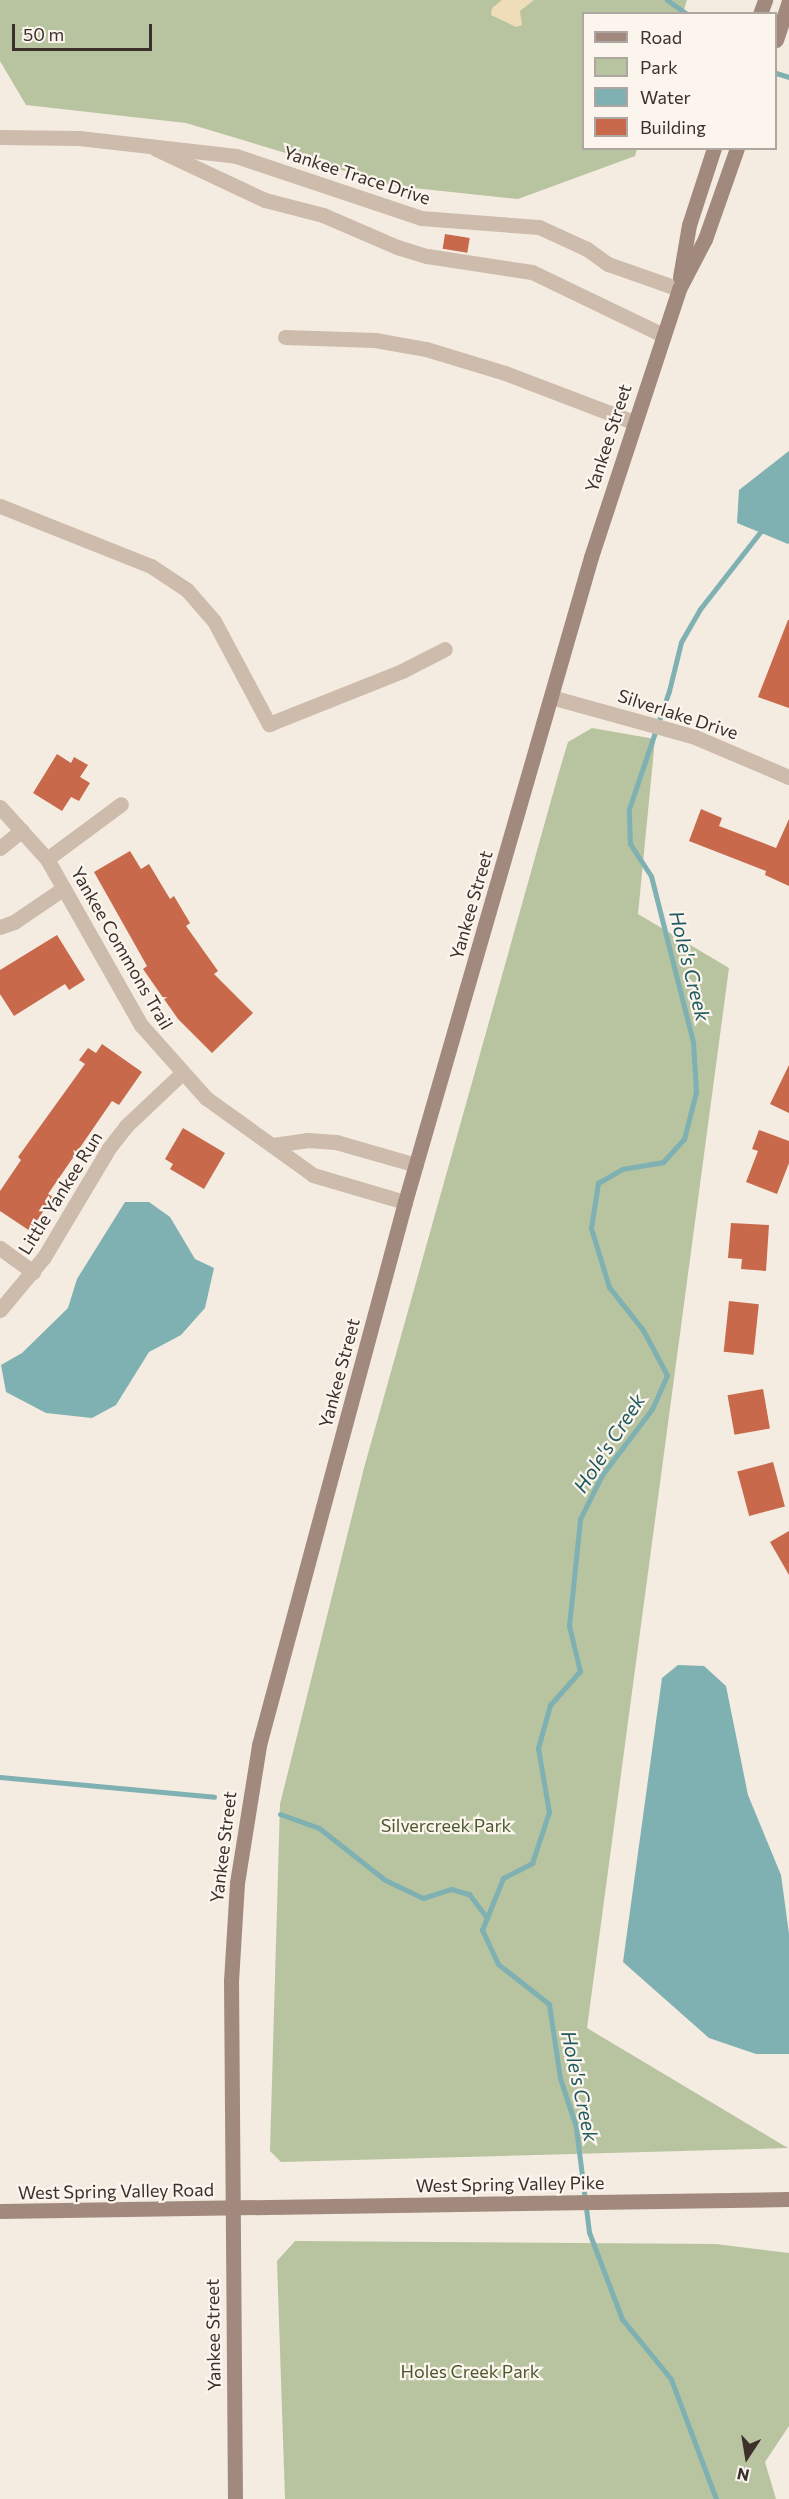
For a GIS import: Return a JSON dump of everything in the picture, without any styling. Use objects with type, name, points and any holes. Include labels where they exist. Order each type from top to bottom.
[{"type":"street","points":[[777,37],[789,1]]},
{"type":"street","name":"Yankee Trace Drive","points":[[0,137],[79,138],[156,149],[181,147],[236,156],[421,218],[539,227],[587,249],[608,264],[679,289]]},
{"type":"street","name":"Yankee Trace Drive","points":[[156,149],[266,200],[323,215],[397,247],[427,256],[532,272],[663,335]]},
{"type":"street","name":"Yankee Street","points":[[679,289],[689,225],[713,150]]},
{"type":"street","name":"Yankee Street","points":[[235,2499],[231,2209],[233,1925],[249,1795],[268,1707],[405,1202],[551,697],[633,422],[679,289],[705,239],[736,150]]},
{"type":"street","points":[[285,337],[375,340],[426,349],[505,373],[633,422]]},
{"type":"street","points":[[0,506],[151,566],[187,590],[214,621],[269,724],[402,671],[446,649]]},
{"type":"street","name":"Silverlake Drive","points":[[551,697],[632,718],[721,747],[789,777]]},
{"type":"street","points":[[47,859],[121,804]]},
{"type":"street","name":"Yankee Commons Trail","points":[[0,807],[47,859],[141,1025],[182,1073],[235,1122],[273,1144],[313,1175],[405,1202]]},
{"type":"street","points":[[0,849],[22,830]]},
{"type":"street","points":[[0,927],[14,922],[64,888]]},
{"type":"street","name":"Little Yankee Run","points":[[0,1310],[33,1272],[109,1148],[126,1126],[182,1073]]},
{"type":"street","points":[[273,1144],[307,1140],[336,1142],[416,1165]]},
{"type":"street","points":[[0,1248],[33,1272]]},
{"type":"street","name":"West Spring Valley Pike","points":[[231,2209],[789,2199]]},
{"type":"street","name":"West Spring Valley Road","points":[[0,2211],[231,2209]]},
{"type":"green space","points":[[0,0],[687,0],[683,12],[582,12],[582,150],[637,150],[635,156],[518,199],[395,186],[186,123],[26,105],[0,61]]},
{"type":"green space","name":"Silvercreek Park","points":[[592,728],[655,739],[638,914],[729,968],[587,2028],[788,2148],[281,2162],[270,2151],[280,1804],[364,1468],[559,772],[568,742]]},
{"type":"green space","name":"Holes Creek Park","points":[[295,2241],[716,2244],[789,2253],[789,2426],[765,2462],[776,2499],[285,2499],[277,2261]]},
{"type":"sand","points":[[502,0],[534,0],[520,11],[522,25],[516,27],[491,15],[492,8]]},
{"type":"water","points":[[789,451],[788,544],[737,523],[739,490]]},
{"type":"water","points":[[125,1202],[149,1202],[170,1217],[195,1259],[214,1268],[205,1308],[181,1335],[149,1352],[116,1405],[92,1418],[46,1413],[6,1392],[1,1365],[22,1353],[68,1308],[77,1279]]},
{"type":"water","points":[[678,1665],[704,1666],[726,1686],[748,1795],[781,1875],[789,1934],[789,2054],[756,2054],[709,2038],[623,1962],[662,1678]]},
{"type":"building","points":[[445,234],[470,238],[467,253],[443,249]]},
{"type":"building","points":[[789,620],[789,708],[758,697]]},
{"type":"building","points":[[57,754],[71,763],[74,757],[88,765],[80,777],[90,783],[79,801],[71,797],[62,811],[33,793]]},
{"type":"building","points":[[701,809],[722,818],[719,826],[776,848],[789,819],[789,886],[765,875],[766,871],[689,841]]},
{"type":"building","points":[[130,851],[141,869],[149,864],[170,899],[174,896],[190,923],[186,926],[218,971],[214,974],[253,1013],[212,1053],[178,1019],[143,969],[147,966],[94,872]]},
{"type":"building","points":[[57,935],[85,980],[69,990],[65,984],[14,1016],[0,994],[0,970]]},
{"type":"building","points":[[102,1044],[142,1072],[119,1105],[112,1101],[48,1194],[53,1197],[30,1231],[0,1211],[0,1191],[21,1160],[18,1157],[85,1064],[79,1060],[88,1048],[96,1053]]},
{"type":"building","points":[[789,1065],[789,1113],[770,1104]]},
{"type":"building","points":[[183,1128],[225,1153],[204,1189],[170,1169],[173,1164],[165,1159]]},
{"type":"building","points":[[759,1130],[789,1141],[789,1163],[777,1194],[746,1182],[758,1151],[752,1149]]},
{"type":"building","points":[[731,1223],[769,1225],[766,1271],[741,1269],[742,1259],[728,1258]]},
{"type":"building","points":[[729,1301],[759,1304],[754,1355],[724,1352]]},
{"type":"building","points":[[763,1389],[770,1428],[734,1435],[728,1395]]},
{"type":"building","points":[[773,1462],[785,1506],[749,1516],[737,1472]]},
{"type":"building","points":[[789,1531],[789,1575],[770,1542]]},
{"type":"waterway","points":[[667,0],[684,12]]},
{"type":"waterway","points":[[777,73],[789,77]]},
{"type":"waterway","name":"Hole's Creek","points":[[716,2499],[671,2379],[622,2319],[589,2232],[576,2127],[560,2078],[549,2004],[498,1964],[482,1930],[503,1878],[532,1863],[549,1812],[538,1748],[550,1705],[580,1671],[569,1626],[580,1519],[602,1475],[652,1409],[667,1375],[643,1330],[609,1287],[591,1228],[598,1183],[622,1169],[663,1162],[684,1139],[696,1092],[693,1042],[651,876],[630,844],[629,809],[669,691],[681,642],[700,609],[764,527]]},
{"type":"waterway","points":[[0,1777],[214,1797]]},
{"type":"waterway","points":[[280,1814],[319,1828],[385,1880],[423,1898],[451,1889],[469,1894],[487,1918]]}]
